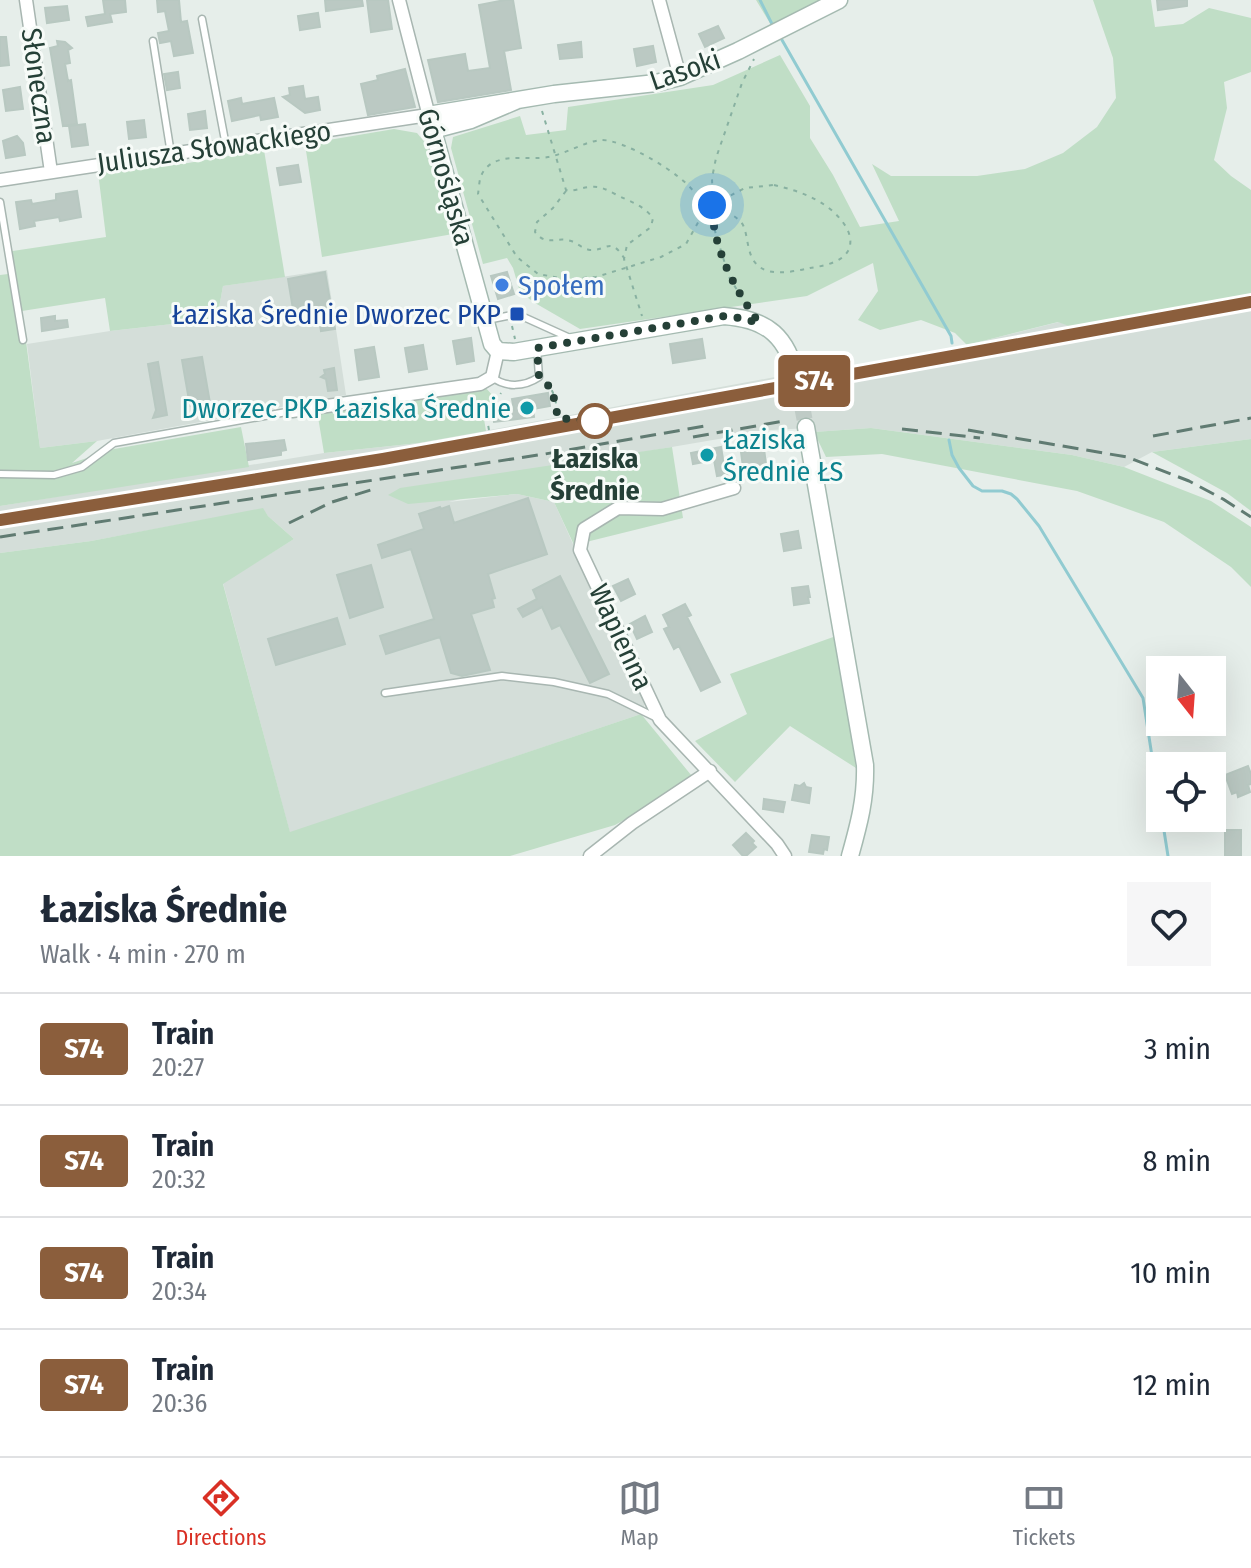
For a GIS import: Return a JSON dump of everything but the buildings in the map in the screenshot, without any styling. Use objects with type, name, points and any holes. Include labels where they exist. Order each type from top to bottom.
[{"type":"street","name":"Słoneczna","points":[[26,0],[51,172]]},
{"type":"street","name":"Górnośląska","points":[[399,0],[492,344],[498,351]]},
{"type":"street","points":[[659,0],[680,77]]},
{"type":"street","name":"Lasoki","points":[[431,123],[518,100],[631,87],[680,77],[839,0]]},
{"type":"street","name":"Juliusza Słowackiego","points":[[0,180],[395,121],[431,123]]},
{"type":"street","points":[[292,411],[480,384],[492,377],[498,351],[514,352],[724,316],[759,323],[781,341],[792,360],[797,380]]},
{"type":"street","points":[[806,427],[865,765],[863,803],[850,856]]},
{"type":"street","name":"Wapienna","points":[[734,488],[662,509],[618,508],[584,529],[580,550],[660,720],[785,856]]},
{"type":"street","points":[[590,856],[632,823],[710,771]]},
{"type":"lane","points":[[202,19],[226,146]]},
{"type":"lane","points":[[153,41],[171,154]]},
{"type":"lane","points":[[0,202],[23,340]]},
{"type":"lane","points":[[486,321],[517,314],[577,341]]},
{"type":"lane","points":[[492,377],[500,384],[512,386],[533,381],[539,377],[537,348]]},
{"type":"lane","points":[[0,474],[54,475],[82,467],[114,443],[292,411]]},
{"type":"lane","points":[[385,693],[502,676],[554,682],[608,694],[660,720]]},
{"type":"path","points":[[758,54],[742,83],[716,158],[712,205],[715,231],[729,277],[759,323]]},
{"type":"path","points":[[538,97],[566,190]]},
{"type":"path","points":[[697,196],[664,166],[632,149],[603,140],[556,156],[511,158],[491,163],[481,175],[478,194],[517,257],[538,274],[566,279],[596,277],[661,257],[686,244],[712,205],[745,188],[774,185],[799,191],[838,215],[848,232],[848,252],[836,262],[817,267],[789,272],[769,271],[758,266],[747,246],[742,224],[732,215],[712,205],[697,196]]},
{"type":"path","points":[[566,190],[571,192],[595,186],[605,188],[646,209],[653,218],[651,227],[627,245],[624,259]]},
{"type":"path","points":[[566,190],[553,208],[537,222],[535,232],[541,239],[570,240],[590,250],[609,245],[618,249],[644,321]]},
{"type":"path","points":[[697,196],[700,219]]},
{"type":"path","points":[[539,377],[552,389],[558,418]]},
{"type":"path","points":[[489,430],[487,410],[507,385]]},
{"type":"path","points":[[539,428],[540,433]]},
{"type":"shaded area","points":[[327,270],[346,395],[97,441],[40,448],[27,344],[217,319],[223,286]]},
{"type":"shaded area","points":[[1251,297],[1251,439],[1152,452],[1124,467],[1072,455],[871,428],[814,432],[811,428],[771,430],[625,455],[449,502],[517,494],[554,502],[645,703],[641,714],[290,833],[223,583],[294,539],[263,509],[91,541],[0,553],[0,506],[324,453],[419,443],[786,375],[787,380],[967,345],[1059,322],[1075,328]]},
{"type":"green space","points":[[756,0],[825,0],[773,28]]},
{"type":"green space","points":[[1093,0],[1151,0],[1155,27],[1183,24],[1209,8],[1251,18],[1251,72],[1224,82],[1227,108],[1214,160],[1251,190],[1251,297],[1074,328],[1058,322],[967,345],[955,333],[921,320],[880,330],[858,320],[878,291],[873,263],[807,296],[580,329],[520,292],[507,258],[483,264],[451,148],[453,137],[520,116],[526,135],[566,130],[568,107],[713,85],[780,55],[810,106],[810,138],[860,227],[899,221],[872,164],[891,176],[977,176],[1025,169],[1063,153],[1097,127],[1116,98],[1113,58]]},
{"type":"green space","points":[[394,129],[417,133],[427,145],[453,234],[322,257],[305,144]]},
{"type":"green space","points":[[264,150],[285,277],[223,286],[217,319],[110,331],[105,298],[22,311],[40,448],[97,441],[72,463],[114,449],[241,427],[249,467],[0,506],[0,275],[8,274],[6,252],[106,237],[98,172],[188,163]]},
{"type":"green space","points":[[485,387],[494,397],[483,413],[486,431],[419,443],[324,453],[317,411]]},
{"type":"green space","points":[[871,428],[1072,455],[1124,467],[1211,501],[1251,527],[1251,587],[1231,567],[1164,522],[1077,491],[882,454],[826,457],[814,432]]},
{"type":"green space","points":[[1251,439],[1251,511],[1227,493],[1152,452]]},
{"type":"green space","points":[[672,447],[683,518],[574,545],[554,502],[517,494],[408,504],[388,495],[400,488]]},
{"type":"green space","points":[[263,508],[294,539],[223,584],[290,832],[641,714],[696,781],[615,825],[510,856],[0,856],[0,553],[91,541]]},
{"type":"green space","points":[[836,636],[856,768],[790,726],[735,782],[695,741],[747,714],[730,674]]},
{"type":"waterway","points":[[760,0],[772,24]]},
{"type":"waterway","points":[[782,40],[951,336],[952,343]]},
{"type":"waterway","points":[[949,440],[952,455],[973,486],[982,491],[1011,494],[1039,526],[1143,698],[1151,752]]},
{"type":"waterway","points":[[1164,832],[1168,856]]},
{"type":"tunnel","points":[[797,380],[806,427]]},
{"type":"railway","points":[[0,520],[410,454],[1251,302]]},
{"type":"railway","points":[[1153,436],[1251,418]]},
{"type":"railway","points":[[693,437],[784,421]]},
{"type":"railway","points":[[0,537],[545,454],[705,426]]},
{"type":"railway","points":[[902,429],[980,438]]},
{"type":"railway","points":[[968,430],[1127,457],[1189,481],[1251,517]]},
{"type":"railway","points":[[289,523],[332,502],[377,488]]},
{"type":"train","name":"S74","points":[[0,520],[383,459],[1251,302]]},
{"type":"place","name":"Społem","points":[[502,285]]},
{"type":"place","name":"Łaziska Średnie Dworzec PKP","points":[[517,314]]},
{"type":"place","name":"Dworzec PKP Łaziska Średnie","points":[[527,408]]},
{"type":"place","name":"Łaziska Średnie","points":[[595,421]]},
{"type":"place","name":"Łaziska Średnie ŁS","points":[[707,455]]},
{"type":"route","points":[[595,421],[558,418],[555,395],[539,377],[537,348],[724,316],[759,323],[729,277],[715,231],[712,205]]}]
